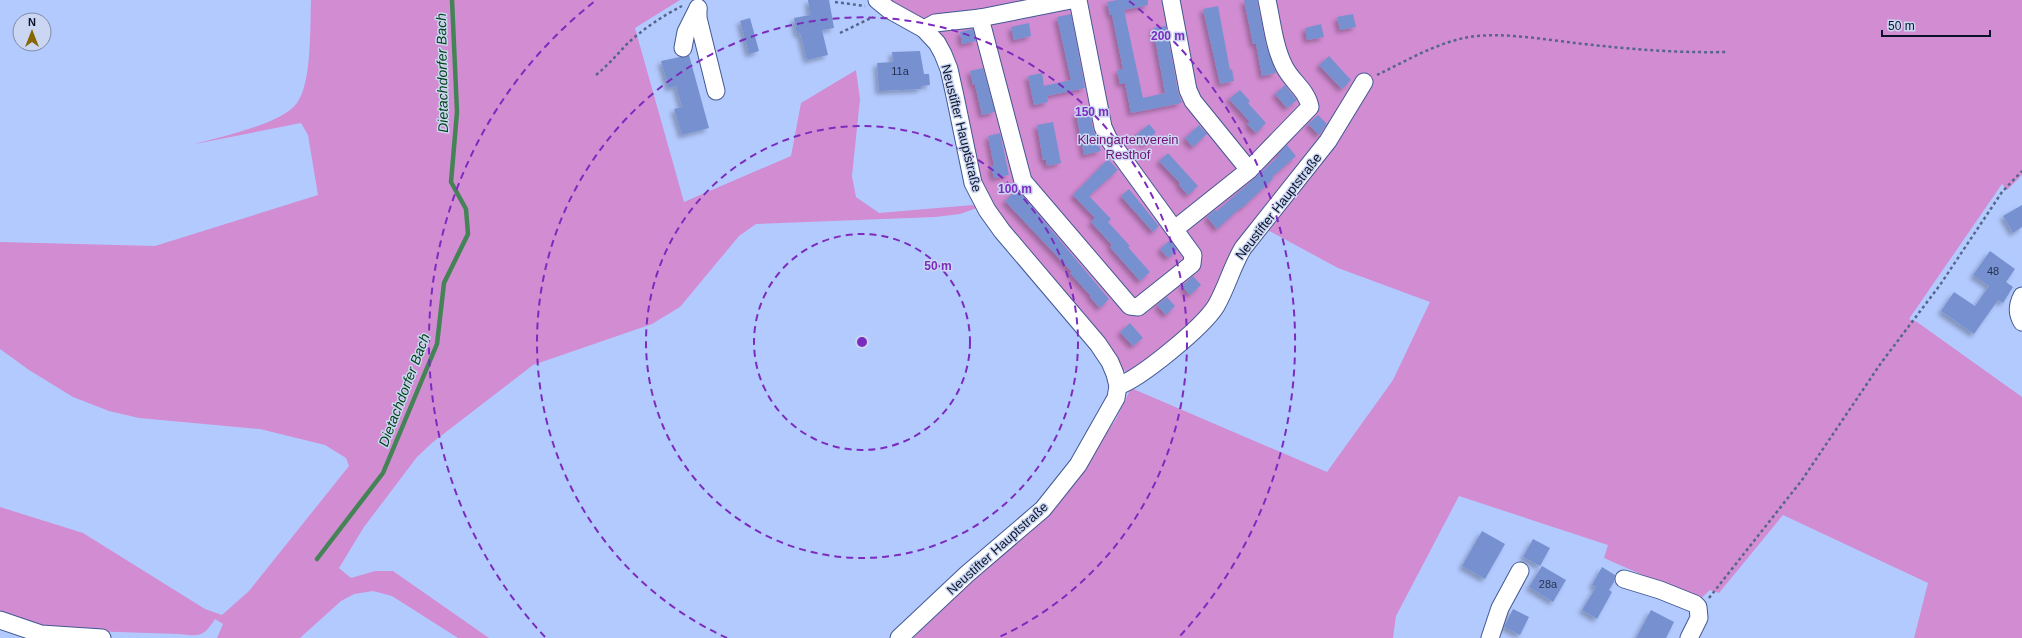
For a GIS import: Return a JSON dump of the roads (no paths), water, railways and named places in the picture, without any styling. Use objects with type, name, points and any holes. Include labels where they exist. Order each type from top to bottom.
[{"type":"street","points":[[924,29],[935,24],[980,18],[1071,0]]},
{"type":"street","points":[[980,18],[1018,170],[1023,181],[1130,306],[1138,307],[1192,264],[1193,255],[1108,138],[1103,127],[1078,0]]},
{"type":"street","points":[[1171,0],[1188,90],[1193,101],[1249,170]]},
{"type":"street","points":[[1175,229],[1249,170],[1310,107],[1309,99],[1284,67],[1278,50],[1267,0]]},
{"type":"street","points":[[684,48],[686,32],[697,4]]},
{"type":"street","points":[[697,4],[698,18],[716,91]]},
{"type":"street","name":"Neustifter Hauptstraße","points":[[882,4],[924,29],[937,43],[949,69],[973,183],[979,197],[1002,231],[1098,344],[1110,362],[1118,386],[1116,398],[1111,409],[1078,465],[1047,504],[1024,526],[967,574],[899,638]]},
{"type":"street","name":"Neustifter Hauptstraße","points":[[1118,386],[1134,379],[1195,330],[1206,318],[1223,292],[1235,261],[1243,248],[1328,141],[1364,82]]},
{"type":"street","points":[[2022,296],[2018,307],[2022,322]]},
{"type":"street","points":[[1490,638],[1500,608],[1520,571]]},
{"type":"street","points":[[1624,579],[1660,590],[1695,604],[1698,607],[1699,618],[1689,638]]},
{"type":"street","points":[[0,620],[41,634],[102,638]]},
{"type":"waterway","name":"Dietachdorfer Bach","points":[[317,559],[383,473],[437,344],[444,283],[468,234],[466,209],[451,182],[457,112],[452,0]]},
{"type":"park label","name":"Kleingartenverein Resthof","points":[[1128,146]]}]
